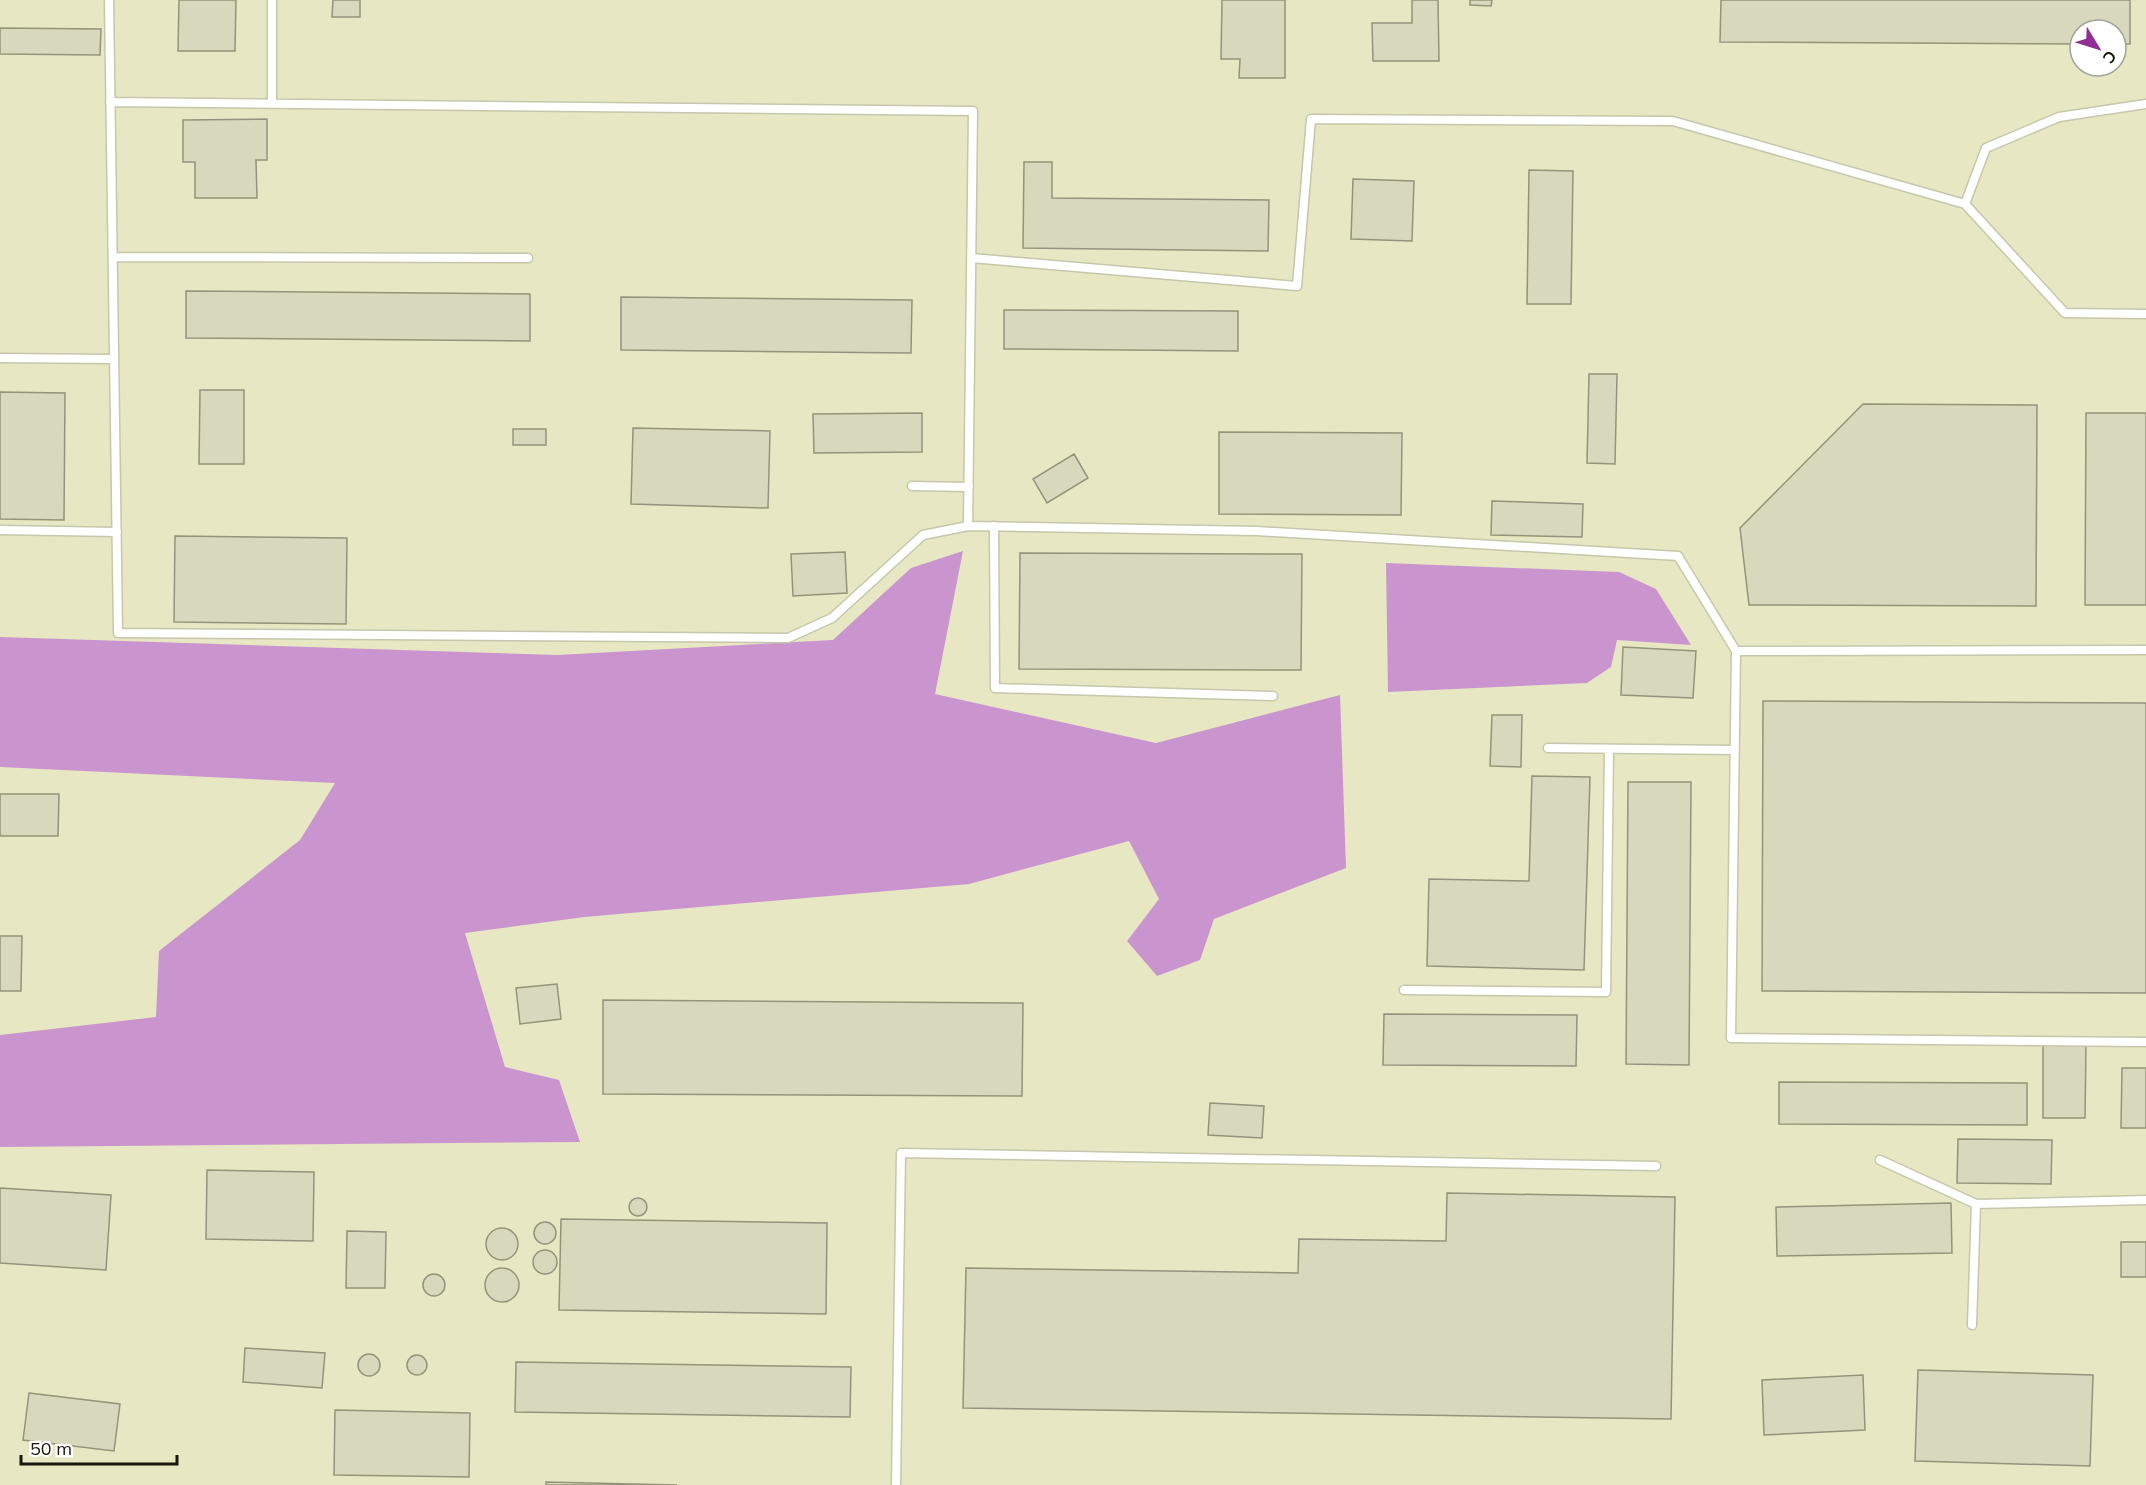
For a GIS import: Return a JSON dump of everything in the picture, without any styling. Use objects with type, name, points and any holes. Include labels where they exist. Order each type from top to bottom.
[{"type":"lane","points":[[109,0],[118,633],[788,638],[832,618],[923,536],[968,526],[1257,531],[1678,556],[1736,651],[1731,1038],[2146,1042]]},
{"type":"lane","points":[[272,0],[272,104]]},
{"type":"lane","points":[[110,102],[973,111],[968,526]]},
{"type":"lane","points":[[1965,204],[1986,148],[2059,117],[2146,104]]},
{"type":"lane","points":[[971,258],[1297,286],[1311,119],[1672,121],[1965,204],[2065,314],[2146,314]]},
{"type":"lane","points":[[113,257],[528,258]]},
{"type":"lane","points":[[0,358],[114,359]]},
{"type":"lane","points":[[912,486],[969,486]]},
{"type":"lane","points":[[994,526],[995,688],[1273,696]]},
{"type":"lane","points":[[0,530],[117,532]]},
{"type":"lane","points":[[1736,651],[2146,650]]},
{"type":"lane","points":[[1548,748],[1734,750]]},
{"type":"lane","points":[[1404,990],[1606,992],[1609,749]]},
{"type":"lane","points":[[896,1485],[901,1153],[1656,1166]]},
{"type":"lane","points":[[1880,1160],[1976,1204],[2146,1200]]},
{"type":"lane","points":[[1972,1325],[1976,1204]]},
{"type":"shaded area","points":[[0,0],[2146,0],[2146,1485],[0,1485]]},
{"type":"shaded area","points":[[963,551],[935,694],[1156,743],[1340,695],[1346,868],[1214,919],[1200,960],[1157,976],[1127,941],[1159,899],[1129,841],[969,884],[584,917],[465,933],[505,1067],[559,1080],[580,1142],[0,1147],[0,1035],[156,1017],[159,951],[300,840],[335,783],[0,767],[0,637],[558,655],[833,640],[911,568]]},
{"type":"shaded area","points":[[1386,563],[1619,572],[1656,589],[1691,645],[1617,640],[1611,667],[1587,683],[1388,692]]},
{"type":"building","points":[[179,0],[236,0],[235,51],[178,51]]},
{"type":"building","points":[[333,0],[360,0],[360,17],[332,17]]},
{"type":"building","points":[[1222,0],[1285,0],[1285,78],[1239,78],[1240,59],[1221,59]]},
{"type":"building","points":[[1412,0],[1438,0],[1439,61],[1373,61],[1372,23],[1412,23]]},
{"type":"building","points":[[1470,0],[1492,0],[1491,6],[1470,5]]},
{"type":"building","points":[[1721,0],[2130,0],[2130,44],[2128,44],[2128,18],[2068,18],[2068,44],[1720,42]]},
{"type":"building","points":[[0,28],[101,29],[100,55],[0,54]]},
{"type":"building","points":[[267,119],[267,160],[256,160],[257,198],[195,198],[195,162],[183,162],[183,120]]},
{"type":"building","points":[[1024,162],[1052,162],[1052,198],[1269,200],[1268,251],[1023,248]]},
{"type":"building","points":[[1529,170],[1573,171],[1571,304],[1527,304]]},
{"type":"building","points":[[1353,179],[1414,181],[1412,241],[1351,239]]},
{"type":"building","points":[[186,291],[530,294],[530,341],[186,338]]},
{"type":"building","points":[[621,297],[912,300],[911,353],[621,350]]},
{"type":"building","points":[[1004,310],[1238,311],[1238,351],[1004,349]]},
{"type":"building","points":[[1589,374],[1617,374],[1615,464],[1587,463]]},
{"type":"building","points":[[200,390],[244,390],[244,464],[199,464]]},
{"type":"building","points":[[0,392],[65,393],[64,520],[0,519]]},
{"type":"building","points":[[1863,404],[2037,405],[2036,606],[1749,605],[1740,528]]},
{"type":"building","points":[[922,413],[922,452],[814,453],[813,414]]},
{"type":"building","points":[[2086,413],[2146,413],[2146,605],[2085,605]]},
{"type":"building","points":[[633,428],[770,431],[768,508],[631,504]]},
{"type":"building","points":[[513,429],[546,429],[546,445],[513,445]]},
{"type":"building","points":[[1219,432],[1402,433],[1401,515],[1219,514]]},
{"type":"building","points":[[1074,454],[1088,478],[1047,503],[1033,479]]},
{"type":"building","points":[[1492,501],[1583,504],[1582,537],[1491,535]]},
{"type":"building","points":[[175,536],[347,538],[346,624],[174,622]]},
{"type":"building","points":[[845,552],[847,593],[793,596],[791,554]]},
{"type":"building","points":[[1020,553],[1302,554],[1301,670],[1019,669]]},
{"type":"building","points":[[1623,647],[1696,651],[1693,698],[1621,695]]},
{"type":"building","points":[[1763,701],[2146,703],[2146,993],[1762,991]]},
{"type":"building","points":[[1492,715],[1522,715],[1521,767],[1490,766]]},
{"type":"building","points":[[1532,776],[1590,777],[1584,970],[1427,966],[1429,879],[1529,881]]},
{"type":"building","points":[[1628,782],[1691,782],[1689,1065],[1626,1064]]},
{"type":"building","points":[[0,794],[59,794],[58,836],[0,836]]},
{"type":"building","points":[[0,936],[22,936],[21,991],[0,991]]},
{"type":"building","points":[[557,984],[561,1019],[520,1024],[516,988]]},
{"type":"building","points":[[603,1000],[1023,1003],[1022,1096],[603,1094]]},
{"type":"building","points":[[1384,1014],[1577,1015],[1576,1066],[1383,1065]]},
{"type":"building","points":[[2043,1044],[2086,1044],[2085,1118],[2043,1118]]},
{"type":"building","points":[[2122,1068],[2146,1068],[2146,1128],[2121,1128]]},
{"type":"building","points":[[1779,1082],[2027,1083],[2027,1125],[1779,1124]]},
{"type":"building","points":[[1210,1103],[1264,1106],[1262,1138],[1208,1135]]},
{"type":"building","points":[[1958,1139],[2052,1140],[2051,1184],[1957,1183]]},
{"type":"building","points":[[207,1170],[314,1172],[313,1241],[206,1239]]},
{"type":"building","points":[[0,1188],[111,1195],[106,1270],[0,1263]]},
{"type":"building","points":[[1447,1193],[1675,1197],[1671,1419],[963,1408],[966,1268],[1298,1273],[1299,1239],[1446,1241]]},
{"type":"building","points":[[638,1198],[644,1201],[647,1207],[644,1213],[638,1216],[632,1213],[629,1207],[632,1201]]},
{"type":"building","points":[[1951,1203],[1952,1253],[1777,1256],[1776,1207]]},
{"type":"building","points":[[561,1219],[827,1223],[826,1314],[559,1310]]},
{"type":"building","points":[[545,1222],[553,1225],[556,1233],[553,1241],[545,1244],[537,1241],[534,1233],[537,1225]]},
{"type":"building","points":[[502,1228],[513,1233],[518,1244],[513,1255],[502,1260],[491,1255],[486,1244],[491,1233]]},
{"type":"building","points":[[347,1231],[386,1232],[385,1288],[346,1288]]},
{"type":"building","points":[[2121,1242],[2146,1242],[2146,1277],[2121,1277]]},
{"type":"building","points":[[545,1250],[550,1251],[556,1257],[556,1267],[550,1273],[545,1274],[540,1273],[534,1267],[533,1262],[534,1257],[540,1251]]},
{"type":"building","points":[[502,1268],[514,1273],[519,1285],[514,1297],[502,1302],[490,1297],[485,1285],[490,1273]]},
{"type":"building","points":[[434,1274],[442,1277],[445,1285],[442,1293],[434,1296],[426,1293],[423,1285],[426,1277]]},
{"type":"building","points":[[245,1348],[325,1353],[322,1388],[243,1382]]},
{"type":"building","points":[[369,1354],[377,1357],[380,1365],[377,1373],[369,1376],[361,1373],[358,1365],[361,1357]]},
{"type":"building","points":[[413,1355],[421,1355],[427,1361],[427,1369],[421,1375],[413,1375],[407,1369],[407,1361]]},
{"type":"building","points":[[516,1362],[851,1367],[850,1417],[515,1412]]},
{"type":"building","points":[[1918,1370],[2093,1375],[2090,1466],[1915,1461]]},
{"type":"building","points":[[1863,1375],[1865,1430],[1764,1435],[1762,1380]]},
{"type":"building","points":[[29,1393],[120,1404],[114,1451],[23,1440]]},
{"type":"building","points":[[335,1410],[470,1413],[469,1477],[334,1475]]},
{"type":"building","points":[[546,1482],[677,1485],[546,1485]]}]
